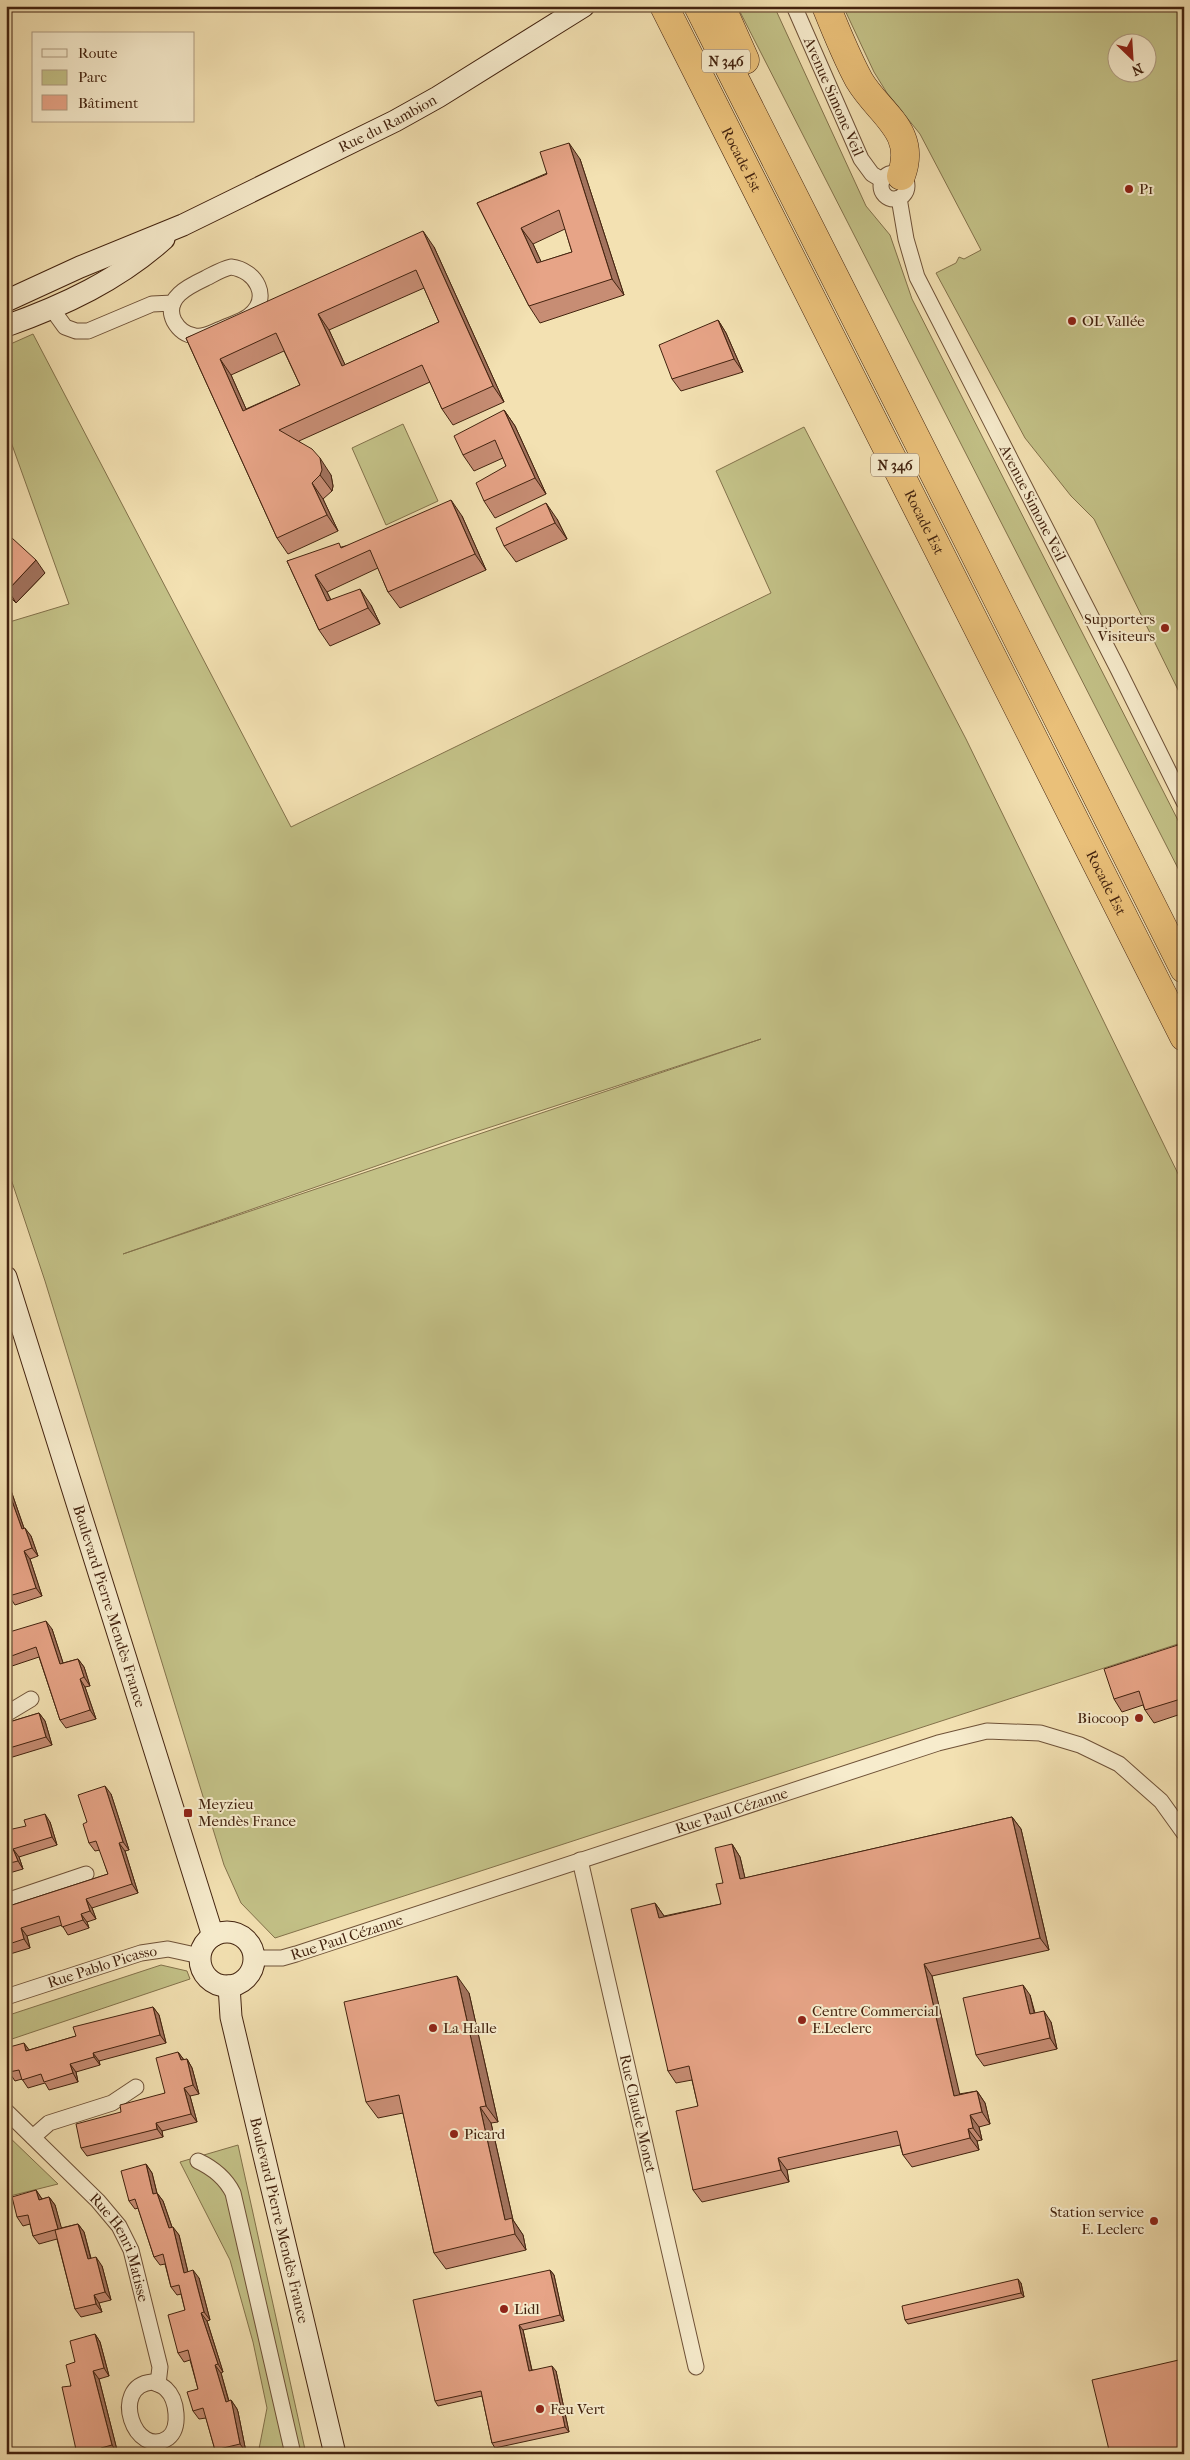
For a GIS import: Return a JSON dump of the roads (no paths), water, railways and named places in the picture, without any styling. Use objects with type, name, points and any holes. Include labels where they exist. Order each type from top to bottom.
[{"type":"highway","name":"Rocade Est","points":[[664,6],[1184,1037]]},
{"type":"highway","name":"Rocade Est","points":[[698,6],[1184,969]]},
{"type":"highway","points":[[721,6],[758,89],[753,115]]},
{"type":"highway","points":[[826,6],[860,82],[895,124],[903,138],[907,151],[894,185]]},
{"type":"street","name":"Rue du Rambion","points":[[6,301],[80,267],[183,225],[395,122],[438,98],[584,6]]},
{"type":"street","name":"Avenue Simone Veil","points":[[794,6],[861,159],[872,174],[894,185],[917,277],[1114,660],[1184,802]]},
{"type":"street","name":"Rue du Rambion","points":[[6,326],[52,310],[120,275],[183,225]]},
{"type":"street","points":[[231,268],[240,268],[250,274],[257,282],[260,294],[258,306],[249,316],[199,337],[189,335],[180,329],[174,320],[173,303],[178,293],[185,288],[231,268]]},
{"type":"street","points":[[52,310],[66,327],[76,331],[88,331],[152,304],[173,303]]},
{"type":"street","name":"Boulevard Pierre Mendès France","points":[[6,1277],[213,1936]]},
{"type":"street","points":[[6,1714],[31,1699]]},
{"type":"street","name":"Rue Paul Cézanne","points":[[254,1958],[282,1958],[296,1954],[938,1743],[987,1731],[1040,1733],[1080,1745],[1119,1764],[1161,1801],[1184,1833]]},
{"type":"street","name":"Rue Claude Monet","points":[[580,1860],[696,2368]]},
{"type":"street","points":[[6,1901],[86,1874]]},
{"type":"street","points":[[222,1932],[240,1935],[248,1941],[254,1958],[250,1974],[244,1980],[229,1986],[220,1985],[205,1974],[200,1956],[207,1941],[213,1936],[222,1932]]},
{"type":"street","name":"Rue Pablo Picasso","points":[[6,1997],[141,1953],[168,1949],[200,1956]]},
{"type":"street","name":"Boulevard Pierre Mendès France","points":[[229,1986],[231,2017],[335,2454]]},
{"type":"street","points":[[33,2138],[49,2123],[112,2103],[136,2087]]},
{"type":"street","name":"Rue Henri Matisse","points":[[6,2111],[98,2201],[119,2226],[131,2250],[160,2367],[158,2384]]},
{"type":"street","points":[[198,2161],[209,2166],[227,2182],[233,2193],[293,2454]]},
{"type":"place","name":"P1","points":[[1129,189]]},
{"type":"place","name":"OL Vallée","points":[[1072,321]]},
{"type":"place","name":"Supporters Visiteurs","points":[[1165,628]]},
{"type":"place","name":"Biocoop","points":[[1139,1718]]},
{"type":"place","name":"Meyzieu Mendès France","points":[[188,1813]]},
{"type":"place","name":"Centre Commercial E.Leclerc","points":[[802,2020]]},
{"type":"place","name":"La Halle","points":[[433,2028]]},
{"type":"place","name":"Picard","points":[[454,2134]]},
{"type":"place","name":"Station service E. Leclerc","points":[[1154,2221]]},
{"type":"place","name":"Lidl","points":[[504,2309]]},
{"type":"place","name":"Feu Vert","points":[[540,2409]]}]
